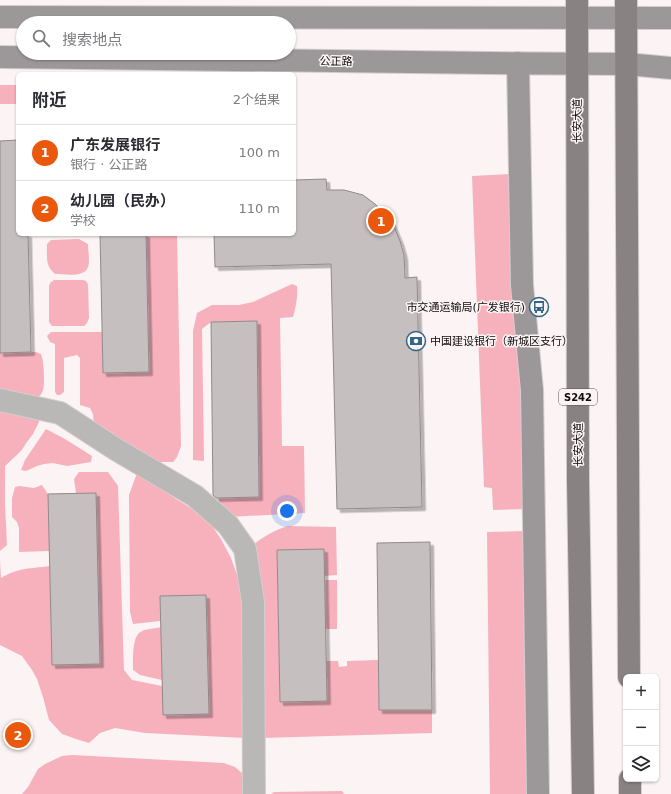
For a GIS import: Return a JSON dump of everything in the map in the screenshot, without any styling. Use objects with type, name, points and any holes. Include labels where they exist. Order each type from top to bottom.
[{"type":"main road","name":"长安大道","points":[[577,8],[578,480],[583,794]]},
{"type":"main road","points":[[626,8],[629,674]]},
{"type":"main road","points":[[64,16],[626,8],[671,18]]},
{"type":"main road","points":[[0,17],[16,17]]},
{"type":"main road","name":"公正路","points":[[0,57],[16,57]]},
{"type":"main road","name":"公正路","points":[[259,60],[627,64],[671,68]]},
{"type":"main road","points":[[518,63],[522,285],[532,390],[538,794]]},
{"type":"main road","points":[[630,782],[630,794]]},
{"type":"street","points":[[0,400],[60,413],[117,450],[195,496],[228,526],[245,549],[253,602],[254,794]]},
{"type":"shaded area","points":[[0,85],[16,85],[16,104],[0,104]]},
{"type":"shaded area","points":[[510,174],[523,391],[526,509],[493,510],[492,488],[484,487],[472,176]]},
{"type":"shaded area","points":[[146,236],[177,236],[181,446],[177,457],[173,462],[154,462],[94,427],[93,414],[90,408],[80,405],[80,358],[77,355],[64,358],[64,392],[57,395],[55,392],[55,344],[50,342],[47,336],[51,332],[102,332],[103,373],[149,372]]},
{"type":"shaded area","points":[[79,239],[88,244],[89,262],[86,270],[83,273],[74,275],[55,274],[48,264],[47,244],[51,240]]},
{"type":"shaded area","points":[[54,280],[83,280],[88,284],[89,318],[84,326],[52,326],[49,322],[49,286]]},
{"type":"shaded area","points":[[292,284],[297,286],[293,317],[280,318],[282,446],[304,446],[305,513],[228,517],[219,507],[219,498],[259,497],[257,321],[211,322],[202,329],[204,461],[193,460],[193,331],[197,313],[212,305],[239,305],[253,302]]},
{"type":"shaded area","points":[[36,352],[41,354],[42,357],[44,377],[44,387],[40,395],[35,399],[0,394],[0,353]]},
{"type":"shaded area","points":[[0,410],[38,417],[39,422],[33,434],[21,451],[5,466],[7,545],[0,551]]},
{"type":"shaded area","points":[[46,429],[92,456],[91,462],[67,466],[53,463],[44,464],[26,471],[21,470],[25,460]]},
{"type":"shaded area","points":[[79,472],[108,472],[118,486],[124,670],[132,680],[162,686],[162,680],[140,675],[133,670],[133,650],[137,636],[144,630],[161,627],[160,621],[133,624],[130,612],[129,495],[137,473],[153,481],[176,499],[206,517],[221,539],[231,558],[241,586],[246,627],[245,738],[145,733],[115,728],[100,733],[89,743],[62,734],[49,720],[37,679],[32,670],[22,656],[0,645],[0,560],[1,578],[19,570],[50,566],[49,551],[19,552],[19,528],[17,522],[12,517],[12,498],[15,487],[19,486],[34,488],[42,485],[48,494],[76,493],[74,479]]},
{"type":"shaded area","points":[[288,526],[336,527],[337,575],[324,576],[277,550],[280,701],[327,701],[326,661],[338,661],[339,667],[347,666],[347,661],[378,660],[379,710],[432,710],[432,733],[262,738],[252,546],[269,534]]},
{"type":"shaded area","points":[[524,531],[528,794],[490,794],[487,532]]},
{"type":"shaded area","points":[[325,580],[337,580],[337,629],[325,629]]},
{"type":"shaded area","points":[[72,755],[224,763],[235,767],[242,773],[242,794],[22,794],[28,787],[38,769],[62,756]]},
{"type":"shaded area","points":[[342,791],[344,794],[271,794],[274,792]]},
{"type":"building","points":[[16,140],[16,236],[28,236],[31,352],[0,353],[0,141]]},
{"type":"building","points":[[326,179],[327,190],[344,190],[363,195],[375,204],[392,222],[400,241],[404,255],[405,278],[417,277],[422,507],[337,509],[331,264],[215,267],[214,236],[296,236],[296,180]]},
{"type":"building","points":[[100,236],[146,236],[149,372],[103,373]]},
{"type":"building","points":[[257,321],[259,497],[216,498],[213,495],[211,322]]},
{"type":"building","points":[[96,493],[100,664],[52,665],[48,494]]},
{"type":"building","points":[[430,542],[432,710],[379,710],[377,543]]},
{"type":"building","points":[[324,549],[327,701],[280,702],[277,550]]},
{"type":"building","points":[[206,595],[209,714],[163,715],[160,596]]},
{"type":"place","name":"广东发展银行","points":[[381,221]]},
{"type":"place","name":"市交通运输局(广发银行)","points":[[539,307]]},
{"type":"place","name":"中国建设银行（新城区支行）","points":[[416,341]]},
{"type":"place","name":"幼儿园（民办）","points":[[18,735]]}]
